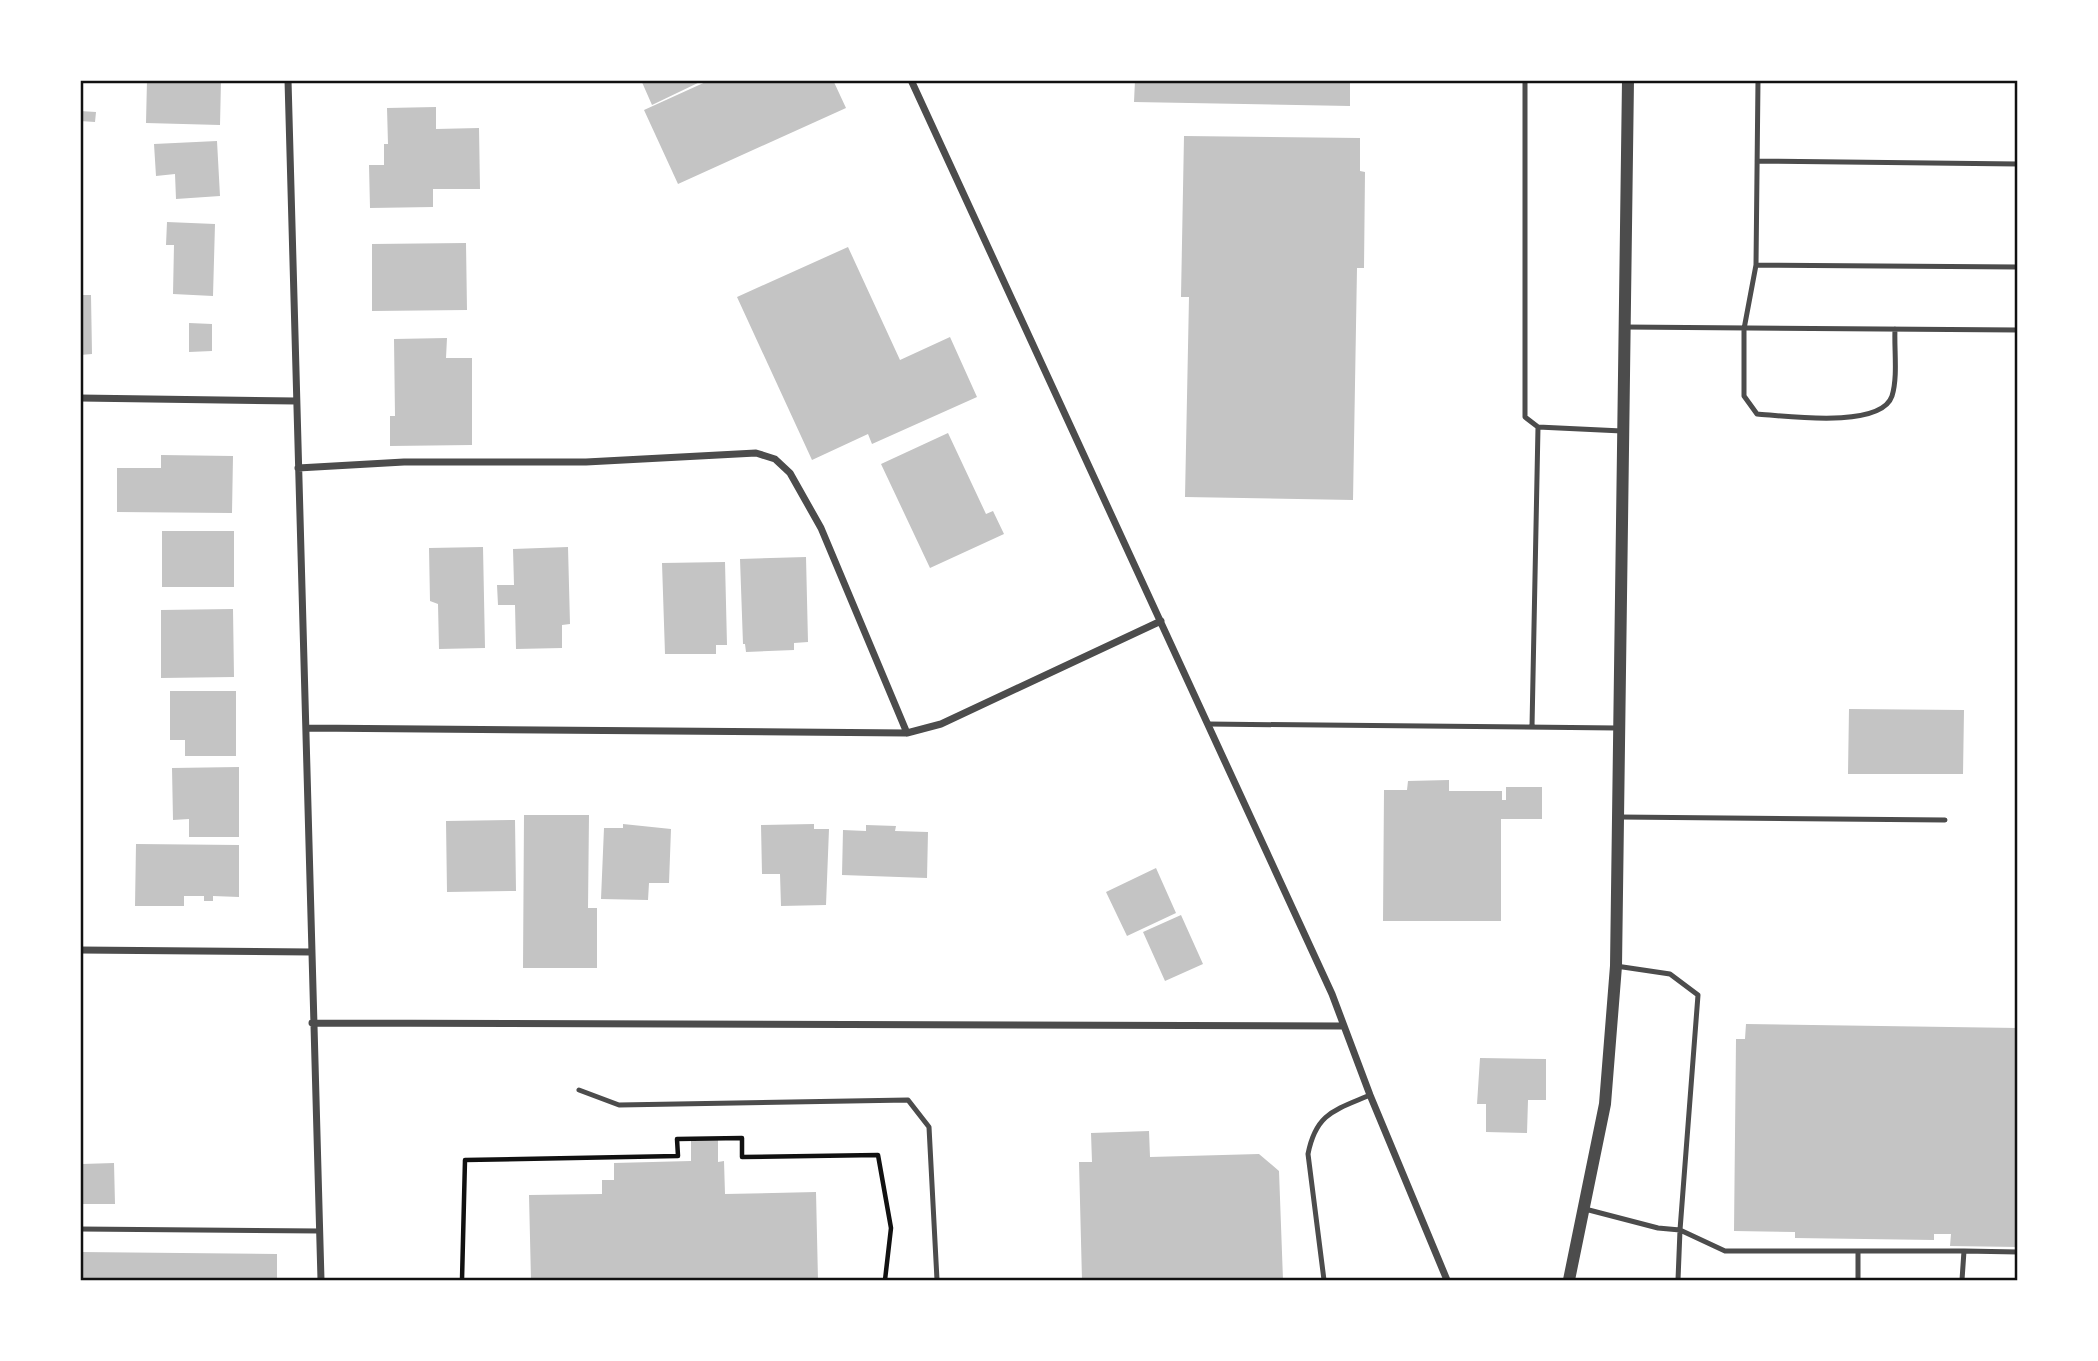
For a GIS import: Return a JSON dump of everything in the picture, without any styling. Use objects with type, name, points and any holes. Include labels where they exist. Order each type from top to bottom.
[{"type":"street","points":[[288,80],[308,728],[312,1023],[321,1280]]},
{"type":"street","points":[[911,80],[1332,994],[1342,1026],[1447,1280]]},
{"type":"street","points":[[1569,1280],[1605,1104],[1616,966],[1628,80]]},
{"type":"street","points":[[80,398],[296,401]]},
{"type":"street","points":[[298,467],[404,462],[586,462],[756,453],[775,459],[790,473],[821,528],[907,733]]},
{"type":"street","points":[[308,728],[907,733],[942,724],[1161,621]]},
{"type":"street","points":[[80,950],[311,952]]},
{"type":"street","points":[[312,1023],[1342,1026]]},
{"type":"lane","points":[[1525,80],[1525,417],[1538,427],[1622,431]]},
{"type":"lane","points":[[1758,80],[1756,265],[1744,329],[1744,396],[1757,414],[1861,417],[1882,409],[1892,396],[1895,329]]},
{"type":"lane","points":[[1757,162],[2018,164]]},
{"type":"lane","points":[[1756,265],[2018,267]]},
{"type":"lane","points":[[1624,327],[2018,330]]},
{"type":"lane","points":[[1532,727],[1538,427]]},
{"type":"lane","points":[[1208,723],[1620,728]]},
{"type":"lane","points":[[1619,817],[1945,820]]},
{"type":"lane","points":[[1616,966],[1670,974],[1698,995],[1678,1280]]},
{"type":"lane","points":[[579,1090],[619,1105],[908,1100],[929,1127],[937,1280]]},
{"type":"lane","points":[[1324,1280],[1308,1154],[1312,1133],[1326,1115],[1370,1095]]},
{"type":"lane","points":[[1582,1208],[1658,1228],[1680,1230],[1725,1251],[2018,1252]]},
{"type":"lane","points":[[80,1229],[320,1231]]},
{"type":"lane","points":[[1858,1251],[1858,1280]]},
{"type":"lane","points":[[1962,1280],[1964,1251]]},
{"type":"path","points":[[462,1280],[465,1160],[678,1156],[677,1139],[742,1138],[742,1157],[878,1155],[891,1228],[885,1280]]},
{"type":"building","points":[[147,80],[221,80],[220,125],[146,123]]},
{"type":"building","points":[[641,80],[704,80],[652,105]]},
{"type":"building","points":[[710,80],[833,80],[846,108],[678,184],[644,110]]},
{"type":"building","points":[[1135,80],[1350,80],[1350,106],[1134,102]]},
{"type":"building","points":[[436,107],[436,129],[479,128],[480,189],[433,189],[433,207],[370,208],[369,165],[384,165],[384,144],[388,144],[387,108]]},
{"type":"building","points":[[80,111],[96,112],[95,122],[80,121]]},
{"type":"building","points":[[1184,136],[1360,138],[1360,171],[1365,172],[1364,268],[1357,268],[1353,500],[1185,497],[1189,297],[1181,297]]},
{"type":"building","points":[[217,141],[220,196],[176,199],[175,174],[156,176],[154,144]]},
{"type":"building","points":[[167,222],[215,224],[213,296],[173,294],[174,245],[166,245]]},
{"type":"building","points":[[466,243],[467,310],[372,311],[372,244]]},
{"type":"building","points":[[848,247],[900,360],[950,337],[977,397],[872,444],[868,434],[812,460],[737,297]]},
{"type":"building","points":[[80,295],[91,295],[92,354],[80,355]]},
{"type":"building","points":[[189,323],[212,324],[212,351],[189,352]]},
{"type":"building","points":[[447,338],[446,358],[472,358],[472,445],[390,446],[390,416],[395,416],[394,339]]},
{"type":"building","points":[[948,433],[986,514],[993,511],[1004,534],[930,568],[881,464]]},
{"type":"building","points":[[161,455],[233,456],[232,513],[117,512],[117,468],[161,468]]},
{"type":"building","points":[[162,531],[234,531],[234,587],[162,587]]},
{"type":"building","points":[[483,547],[485,648],[439,649],[438,604],[430,601],[429,548]]},
{"type":"building","points":[[568,547],[570,624],[562,625],[562,648],[516,649],[515,605],[498,605],[497,585],[514,585],[513,549]]},
{"type":"building","points":[[806,557],[808,642],[794,643],[794,650],[746,652],[743,644],[740,559]]},
{"type":"building","points":[[725,562],[727,645],[716,645],[716,654],[665,654],[662,563]]},
{"type":"building","points":[[233,609],[234,677],[161,678],[161,610]]},
{"type":"building","points":[[170,691],[236,691],[236,756],[185,756],[185,740],[170,740]]},
{"type":"building","points":[[1849,709],[1964,710],[1963,774],[1848,774]]},
{"type":"building","points":[[239,767],[239,837],[189,837],[189,819],[173,820],[172,768]]},
{"type":"building","points":[[1449,780],[1449,791],[1502,791],[1502,800],[1506,800],[1506,787],[1542,787],[1542,819],[1501,819],[1501,921],[1383,921],[1384,790],[1407,790],[1408,781]]},
{"type":"building","points":[[524,815],[589,815],[588,908],[597,908],[597,968],[523,968]]},
{"type":"building","points":[[515,820],[516,891],[447,892],[446,821]]},
{"type":"building","points":[[623,824],[671,829],[669,883],[649,883],[648,900],[601,899],[604,828],[623,828]]},
{"type":"building","points":[[814,824],[814,829],[829,829],[826,905],[781,906],[780,874],[762,874],[761,825]]},
{"type":"building","points":[[866,825],[896,826],[895,831],[928,832],[927,878],[842,875],[843,830],[866,831]]},
{"type":"building","points":[[136,844],[239,845],[239,897],[213,896],[213,901],[204,901],[204,896],[184,896],[184,906],[135,906]]},
{"type":"building","points":[[1156,868],[1176,913],[1127,936],[1106,892]]},
{"type":"building","points":[[1181,915],[1203,964],[1165,981],[1143,932]]},
{"type":"building","points":[[1746,1024],[2018,1028],[2018,1247],[1950,1246],[1951,1234],[1934,1234],[1934,1240],[1795,1238],[1795,1232],[1734,1231],[1736,1039],[1745,1039]]},
{"type":"building","points":[[1480,1058],[1546,1059],[1546,1100],[1528,1100],[1527,1133],[1486,1132],[1486,1104],[1477,1104]]},
{"type":"building","points":[[1149,1131],[1150,1157],[1259,1154],[1279,1171],[1283,1280],[1082,1280],[1079,1162],[1092,1162],[1091,1133]]},
{"type":"building","points":[[691,1140],[718,1140],[718,1162],[724,1161],[725,1194],[816,1192],[818,1280],[531,1280],[529,1195],[602,1194],[602,1180],[614,1180],[614,1163],[691,1161]]},
{"type":"building","points":[[114,1163],[115,1204],[83,1204],[82,1164]]},
{"type":"building","points":[[80,1252],[277,1254],[277,1280],[80,1280]]}]
